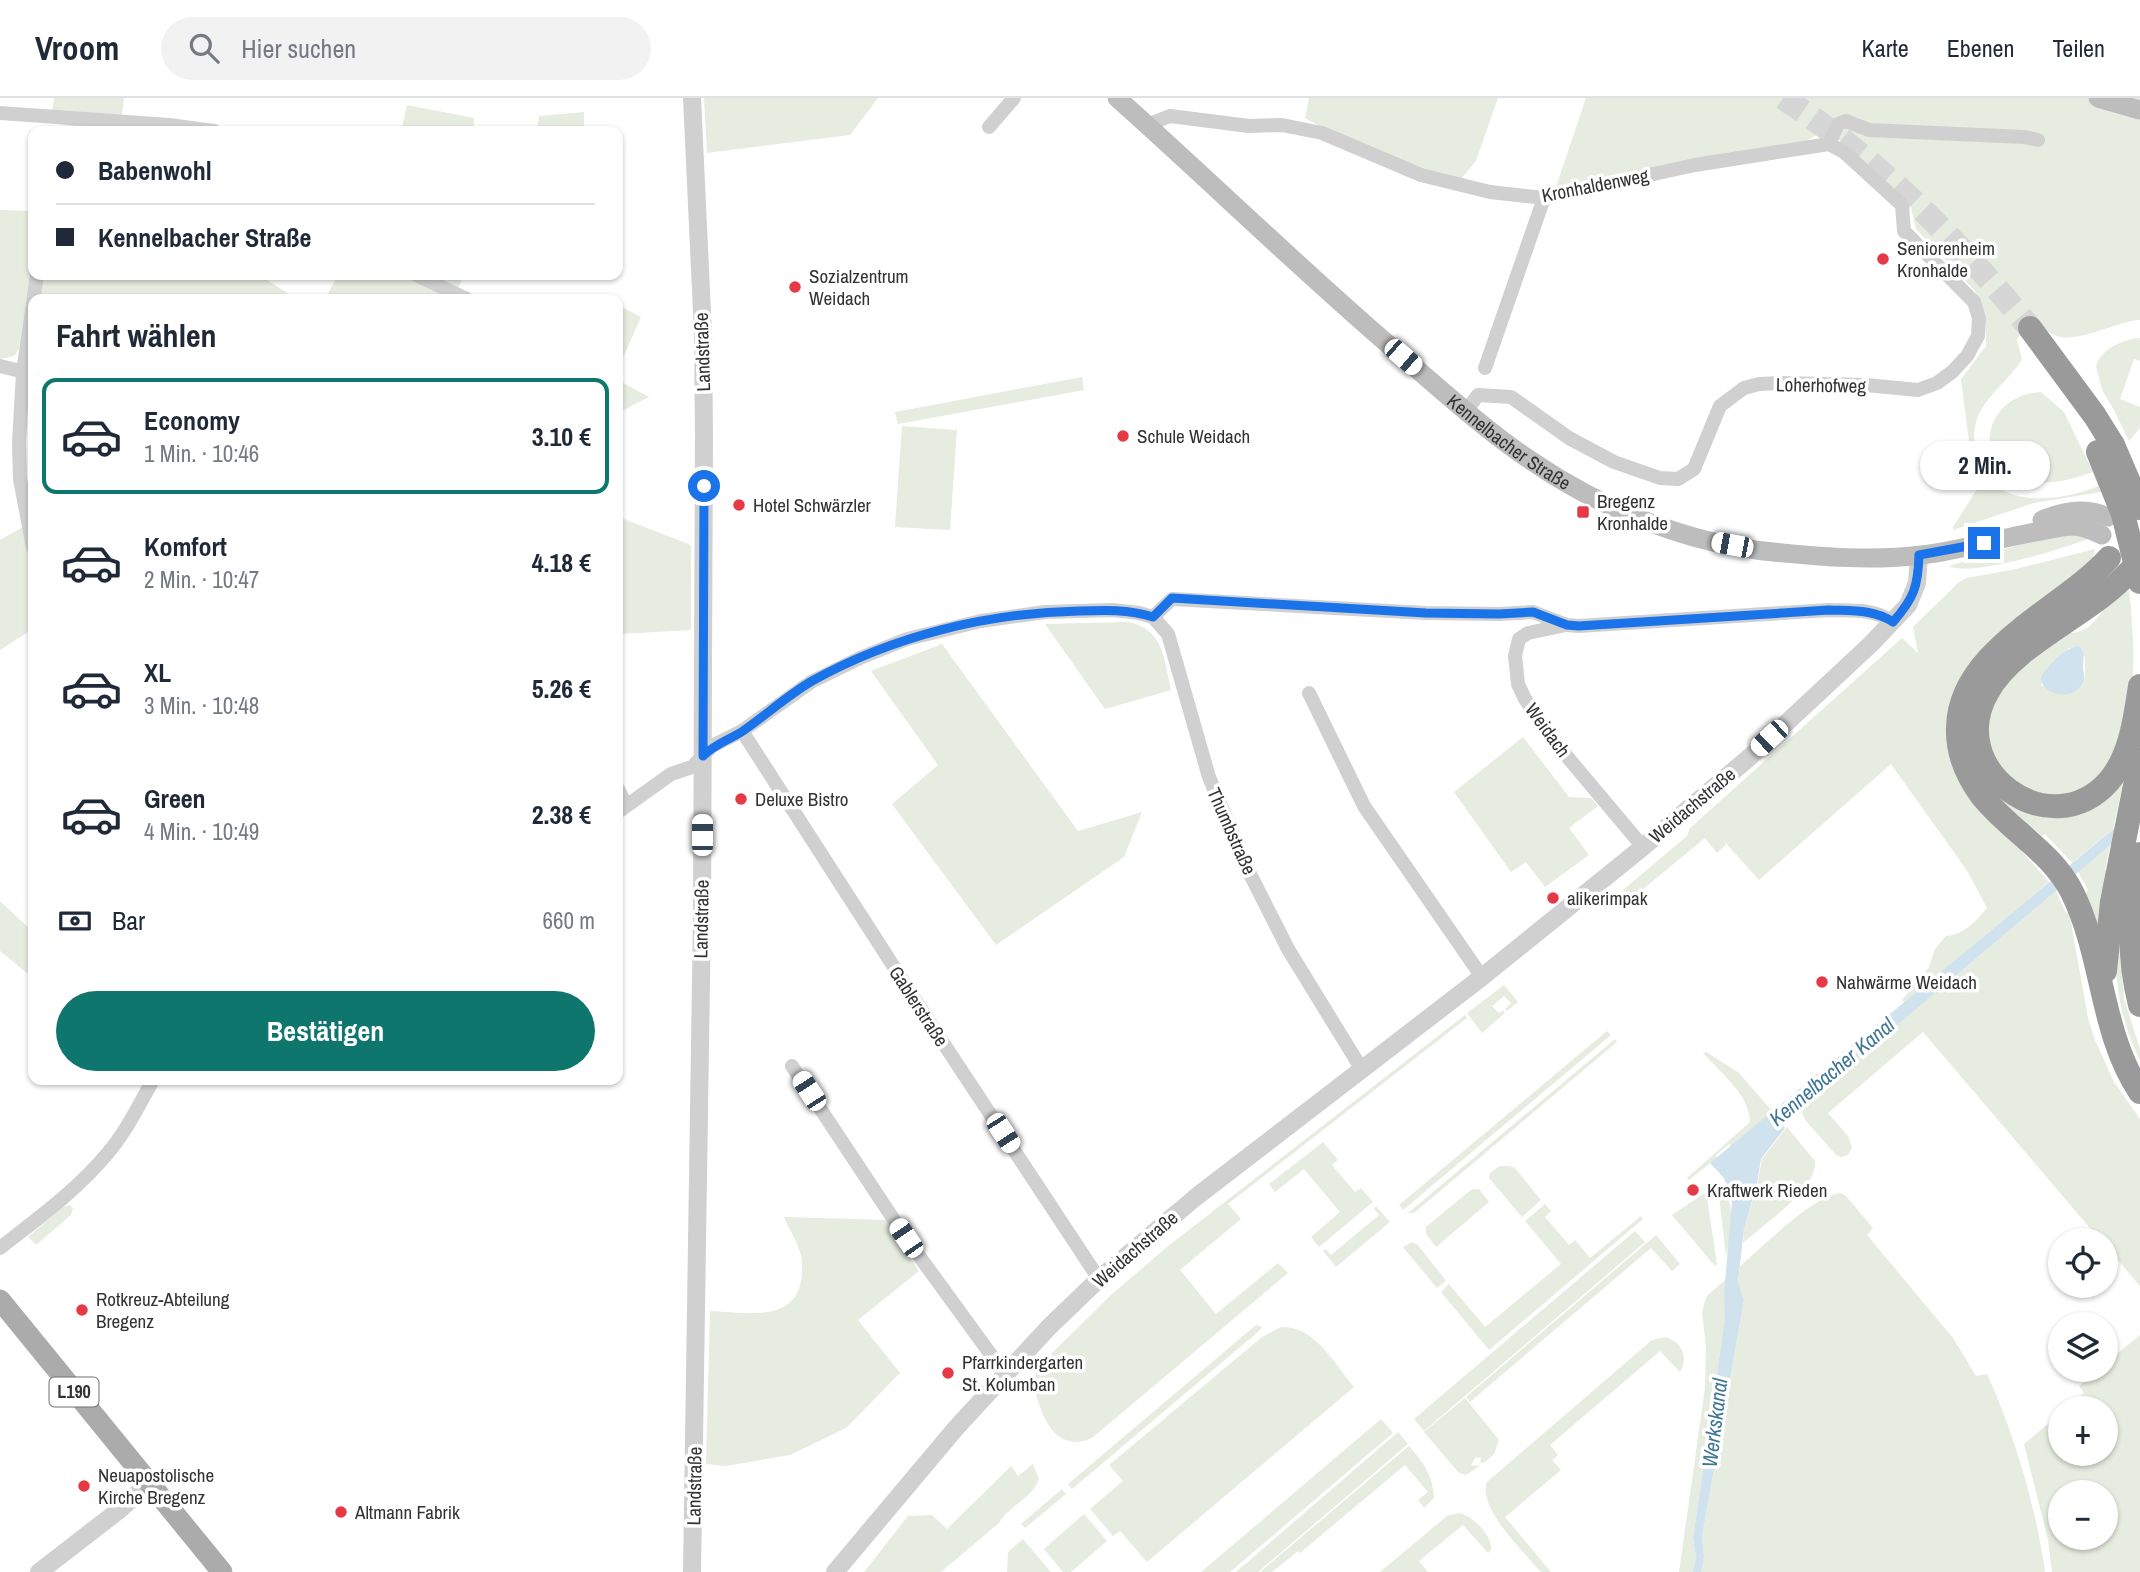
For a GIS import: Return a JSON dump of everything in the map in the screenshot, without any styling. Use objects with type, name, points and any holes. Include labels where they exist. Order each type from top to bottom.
[{"type":"highway","points":[[2030,328],[2095,416],[2125,522],[2121,556],[2101,598],[2029,649],[1998,676],[1987,691],[1978,719],[1978,744],[1986,766],[2010,792],[2035,804],[2060,805],[2088,797],[2110,780],[2127,748],[2140,686]]},
{"type":"highway","points":[[2106,448],[2140,508]]},
{"type":"highway","points":[[2121,556],[1992,655],[1971,681],[1958,722],[1959,749],[1972,781],[1995,809],[2059,871],[2077,902],[2093,951],[2114,1040],[2121,1059],[2140,1092]]},
{"type":"highway","points":[[2139,766],[2130,855],[2130,936],[2140,1005]]},
{"type":"highway","points":[[2105,1004],[2106,951],[2130,855]]},
{"type":"highway","points":[[2135,978],[2140,941]]},
{"type":"main road","name":"Kennelbacher Straße","points":[[1117,98],[1340,303],[1466,411],[1532,462],[1585,494],[1653,523],[1769,552],[1838,558],[1919,555],[2076,526],[2121,556]]},
{"type":"main road","points":[[2098,98],[2140,110]]},
{"type":"main road","points":[[2121,556],[2117,508],[2127,503],[2140,502]]},
{"type":"main road","name":"L190","points":[[0,1300],[143,1490],[222,1572]]},
{"type":"street","name":"Landstraße","points":[[692,98],[704,383],[703,756],[692,1572]]},
{"type":"street","points":[[989,127],[1014,98]]},
{"type":"street","points":[[0,113],[89,126],[176,126]]},
{"type":"street","name":"Kronhaldenweg","points":[[1147,125],[1170,116],[1249,126],[1282,125],[1322,134],[1390,164],[1434,178],[1490,192],[1544,198],[1695,164],[1829,144]]},
{"type":"street","points":[[1829,144],[1838,124],[1846,121],[1869,130],[2024,137],[2038,140]]},
{"type":"street","name":"Loherhofweg","points":[[1466,411],[1478,395],[1511,397],[1569,438],[1614,462],[1660,478],[1678,480],[1694,469],[1720,406],[1744,388],[1781,383],[1866,385],[1918,390],[1937,383],[1952,372],[1967,356],[1978,336],[1979,318],[1974,302],[1904,231],[1902,205],[1844,152],[1829,144]]},
{"type":"street","points":[[1485,368],[1544,198]]},
{"type":"street","points":[[427,280],[456,294]]},
{"type":"street","points":[[0,366],[28,373],[19,443],[28,502]]},
{"type":"street","name":"Weidachstraße","points":[[835,1572],[914,1476],[1005,1374],[1099,1279],[1163,1223],[1482,977],[1643,847],[1751,755],[1908,605],[1915,592],[1919,555]]},
{"type":"street","points":[[623,808],[671,774],[692,767],[712,746],[742,731],[811,682],[907,639],[981,621],[1045,612],[1113,610],[1153,617],[1172,598],[1426,613],[1533,612],[1567,625],[1829,610],[1866,611],[1881,614],[1893,622]]},
{"type":"street","name":"Thumbstraße","points":[[1153,617],[1168,634],[1209,777],[1247,868],[1288,949],[1361,1068]]},
{"type":"street","name":"Weidach","points":[[1567,625],[1528,634],[1519,639],[1515,656],[1518,684],[1525,699],[1559,747],[1643,847]]},
{"type":"street","points":[[1310,693],[1364,806],[1399,861],[1482,977]]},
{"type":"street","name":"Gablerstraße","points":[[742,731],[1099,1279]]},
{"type":"street","points":[[793,1066],[906,1238],[1005,1374]]},
{"type":"street","points":[[0,1248],[71,1191],[107,1154],[124,1132],[150,1085]]},
{"type":"street","points":[[39,1572],[143,1490]]},
{"type":"shaded area","points":[[54,98],[124,98],[121,125],[128,126],[72,126],[50,122]]},
{"type":"shaded area","points":[[704,98],[878,98],[850,135],[707,153]]},
{"type":"shaded area","points":[[1309,98],[1498,98],[1476,161],[1460,180],[1444,177],[1340,137],[1305,118]]},
{"type":"shaded area","points":[[1586,98],[2140,98],[2140,320],[2069,337],[2049,332],[2037,320],[2020,333],[2017,340],[2022,359],[1986,403],[1977,419],[1975,430],[1979,462],[1988,478],[2000,489],[2032,498],[2067,495],[2099,486],[2101,492],[2034,503],[1953,530],[1979,486],[1977,473],[1973,473],[1961,379],[1986,346],[1986,316],[1975,291],[1916,229],[1910,203],[1843,142],[1824,131],[1804,142],[1556,187]]},
{"type":"shaded area","points":[[407,105],[474,118],[474,126],[402,126]]},
{"type":"shaded area","points":[[584,112],[584,126],[538,126],[539,116]]},
{"type":"shaded area","points":[[0,210],[28,211],[28,280],[267,280],[289,294],[28,294],[19,349],[14,356],[0,359]]},
{"type":"shaded area","points":[[335,280],[462,280],[458,288],[471,294],[328,294]]},
{"type":"shaded area","points":[[623,308],[641,317],[623,358]]},
{"type":"shaded area","points":[[2140,338],[2140,361],[2134,359],[2120,399],[2140,407],[2140,428],[2129,441],[2102,390],[2096,366],[2103,354],[2114,346]]},
{"type":"shaded area","points":[[1082,377],[1084,390],[898,424],[895,412]]},
{"type":"shaded area","points":[[623,383],[649,397],[623,410]]},
{"type":"shaded area","points":[[2041,392],[2064,412],[2093,472],[2062,481],[2037,483],[2010,475],[1997,463],[1991,449],[1990,434],[1995,419],[2005,406],[2021,397]]},
{"type":"shaded area","points":[[902,426],[957,430],[950,530],[895,527]]},
{"type":"shaded area","points":[[623,519],[691,545],[691,630],[623,634]]},
{"type":"shaded area","points":[[23,527],[28,554],[28,632],[0,650],[0,540]]},
{"type":"shaded area","points":[[2071,532],[2090,538],[1996,565],[1960,569],[1949,566],[2051,535]]},
{"type":"shaded area","points":[[2095,549],[2092,561],[1953,700],[2023,853],[2049,882],[1904,1003],[1902,1000],[1929,967],[1935,949],[1946,936],[1964,930],[1987,908],[1968,872],[1891,764],[1759,880],[1723,840],[1726,845],[1717,853],[1705,838],[1631,899],[1623,890],[1687,836],[1690,828],[1902,638],[1918,653],[1913,627],[1959,582],[1966,578],[2012,570]]},
{"type":"shaded area","points":[[2129,590],[2133,674],[2128,714],[2115,754],[2092,781],[2080,789],[2057,796],[2032,792],[2008,778],[2001,770],[1985,730],[1999,688],[2065,633],[2077,632],[2094,622],[2119,594]],"holes":[[[2069,648],[2085,657],[2085,678],[2042,686],[2040,678]]]},
{"type":"shaded area","points":[[1128,622],[1149,631],[1156,638],[1164,657],[1171,690],[1105,709],[1045,624]]},
{"type":"shaded area","points":[[942,644],[1078,831],[1142,812],[1124,857],[996,945],[892,804],[938,765],[871,671]]},
{"type":"shaded area","points":[[1970,716],[2029,811],[2125,773],[2113,829],[2072,863],[2045,834],[2042,836],[2011,810],[1984,781]]},
{"type":"shaded area","points":[[1523,737],[1569,797],[1591,798],[1598,806],[1569,828],[1589,855],[1545,887],[1526,862],[1511,872],[1454,792]]},
{"type":"shaded area","points":[[2110,845],[2098,936],[2085,893],[2088,890],[2078,872]]},
{"type":"shaded area","points":[[2056,891],[2066,913],[2069,911],[2088,1018],[2095,1040],[2114,1082],[2140,1119],[2140,1286],[2118,1260],[2118,1228],[2090,1228],[1923,1032],[1828,1113],[1848,1136],[1852,1148],[1848,1155],[1836,1155],[1806,1121],[1799,1107]]},
{"type":"shaded area","points":[[0,901],[28,927],[28,974],[0,951]]},
{"type":"shaded area","points":[[2118,914],[2124,999],[2140,1049],[2140,1061],[2125,1024],[2118,989]]},
{"type":"shaded area","points":[[1504,985],[1518,1002],[1507,1011],[1505,1009],[1511,1003],[1504,996],[1492,1006],[1499,1013],[1503,1010],[1505,1013],[1482,1033],[1467,1013]]},
{"type":"shaded area","points":[[1465,1015],[1467,1018],[1228,1204],[1241,1219],[1180,1270],[1216,1314],[1278,1263],[1288,1273],[1092,1438],[1073,1442],[1058,1435],[1047,1422],[1035,1390],[1035,1376],[1044,1361],[1112,1294],[1167,1247]]},
{"type":"shaded area","points":[[1607,1031],[1611,1035],[1403,1210],[1399,1205]]},
{"type":"shaded area","points":[[1615,1039],[1617,1042],[1414,1213],[1408,1213]]},
{"type":"shaded area","points":[[1706,1052],[1738,1072],[1773,1112],[1731,1146],[1729,1144],[1716,1155],[1717,1158],[1689,1180],[1687,1178],[1750,1122],[1749,1112],[1740,1093],[1703,1053]]},
{"type":"shaded area","points":[[1787,1127],[1815,1161],[1814,1172],[1799,1194],[1743,1243],[1744,1229],[1762,1159]]},
{"type":"shaded area","points":[[1323,1142],[1338,1160],[1332,1165],[1355,1192],[1361,1188],[1373,1202],[1319,1247],[1311,1237],[1340,1212],[1304,1169],[1275,1192],[1269,1184]]},
{"type":"shaded area","points":[[1500,1166],[1515,1168],[1541,1200],[1522,1217],[1489,1178],[1490,1173]]},
{"type":"shaded area","points":[[1720,1185],[1729,1200],[1731,1210],[1726,1256],[1718,1187]]},
{"type":"shaded area","points":[[1472,1189],[1479,1189],[1489,1202],[1436,1247],[1426,1234],[1426,1227]]},
{"type":"shaded area","points":[[1706,1192],[1717,1264],[1715,1266],[1672,1215]]},
{"type":"shaded area","points":[[1840,1193],[1845,1195],[1873,1228],[1867,1235],[1953,1338],[1976,1376],[1987,1374],[2023,1471],[2045,1572],[1700,1572],[1704,1557],[1702,1537],[1744,1300],[1738,1282],[1740,1266],[1802,1213]]},
{"type":"shaded area","points":[[1545,1204],[1551,1211],[1545,1217],[1569,1245],[1575,1240],[1590,1258],[1641,1216],[1643,1219],[1489,1350],[1441,1292],[1449,1284],[1485,1327],[1561,1264],[1525,1221]]},
{"type":"shaded area","points":[[70,1205],[73,1208],[71,1215],[36,1245],[28,1237],[63,1207]]},
{"type":"shaded area","points":[[1376,1206],[1390,1222],[1336,1267],[1323,1251],[1326,1249],[1331,1255],[1379,1215],[1374,1209]]},
{"type":"shaded area","points":[[784,1217],[887,1220],[919,1271],[858,1320],[900,1373],[846,1428],[790,1455],[726,1466],[706,1464],[710,1311],[773,1311],[785,1306],[795,1297],[801,1283],[802,1263],[798,1246]]},
{"type":"shaded area","points":[[1635,1231],[1645,1242],[1424,1431],[1414,1419]]},
{"type":"shaded area","points":[[1656,1235],[1680,1264],[1672,1271],[1651,1248],[1470,1402],[1466,1397]]},
{"type":"shaded area","points":[[1412,1242],[1417,1244],[1446,1281],[1437,1288],[1403,1247]]},
{"type":"shaded area","points":[[1725,1280],[1725,1318],[1693,1538],[1696,1558],[1693,1572],[1679,1572],[1705,1388],[1706,1346],[1702,1313],[1707,1296]]},
{"type":"shaded area","points":[[1256,1325],[1262,1327],[1259,1331],[1072,1489],[1068,1484]]},
{"type":"shaded area","points":[[1281,1327],[1304,1332],[1314,1339],[1354,1387],[1147,1562],[1120,1531],[1113,1536],[1090,1509],[1123,1481],[1109,1465],[1262,1337]]},
{"type":"shaded area","points":[[2140,1335],[2140,1572],[2052,1572],[2049,1550],[2118,1550],[2118,1480],[2048,1480],[2048,1540],[2024,1444],[2048,1424],[2048,1466],[2118,1466],[2118,1396],[2080,1396],[2084,1393],[2079,1386],[2084,1382],[2118,1382],[2118,1353]]},
{"type":"shaded area","points":[[1665,1337],[1680,1346],[1684,1361],[1680,1372],[1660,1351],[1550,1445],[1558,1455],[1552,1460],[1561,1470],[1505,1517],[1551,1572],[1541,1572],[1495,1517],[1486,1493],[1487,1482],[1652,1340]]},
{"type":"shaded area","points":[[1465,1398],[1499,1440],[1494,1454],[1484,1463],[1480,1462],[1481,1458],[1476,1457],[1471,1465],[1480,1466],[1466,1475],[1459,1473],[1424,1432]]},
{"type":"shaded area","points":[[1381,1419],[1393,1433],[1230,1572],[1201,1572]]},
{"type":"shaded area","points":[[1398,1432],[1408,1444],[1258,1572],[1236,1572]]},
{"type":"shaded area","points":[[1409,1446],[1423,1463],[1432,1482],[1434,1498],[1424,1508],[1418,1500],[1428,1492],[1405,1465],[1300,1553],[1298,1551],[1272,1572],[1260,1572]]},
{"type":"shaded area","points":[[1033,1464],[1039,1479],[1031,1492],[941,1572],[864,1572],[908,1516],[932,1515],[947,1529],[1011,1466],[1018,1476]]},
{"type":"shaded area","points":[[1062,1489],[1066,1494],[1025,1528],[1021,1524]]},
{"type":"shaded area","points":[[1459,1513],[1481,1527],[1491,1544],[1488,1553],[1463,1525],[1419,1561],[1428,1572],[1380,1572],[1447,1516]]},
{"type":"shaded area","points":[[1084,1514],[1107,1541],[1071,1572],[1063,1572],[1044,1549]]},
{"type":"shaded area","points":[[1023,1539],[1051,1572],[1007,1572],[1008,1552]]},
{"type":"water","points":[[2079,646],[2084,656],[2084,678],[2081,686],[2069,694],[2049,690],[2040,679],[2043,674],[2062,654]]},
{"type":"water","points":[[2140,807],[2140,820],[1781,1123],[1785,1128],[1761,1159],[1744,1229],[1738,1282],[1744,1300],[1702,1537],[1704,1557],[1701,1572],[1693,1572],[1696,1558],[1693,1538],[1725,1318],[1724,1294],[1732,1202],[1724,1178],[1710,1163]]},
{"type":"tunnel","points":[[1783,98],[1852,147],[1915,203],[1975,264],[2030,328]]},
{"type":"place","name":"Seniorenheim Kronhalde","points":[[1883,259]]},
{"type":"place","name":"Sozialzentrum Weidach","points":[[795,287]]},
{"type":"place","name":"Schule Weidach","points":[[1123,436]]},
{"type":"place","name":"Hotel Schwärzler","points":[[739,505]]},
{"type":"place","name":"Bregenz Kronhalde","points":[[1583,512]]},
{"type":"place","name":"Deluxe Bistro","points":[[741,799]]},
{"type":"place","name":"alikerimpak","points":[[1553,898]]},
{"type":"place","name":"Nahwärme Weidach","points":[[1822,982]]},
{"type":"place","name":"Kraftwerk Rieden","points":[[1693,1190]]},
{"type":"place","name":"Rotkreuz-Abteilung Bregenz","points":[[82,1310]]},
{"type":"place","name":"Pfarrkindergarten St. Kolumban","points":[[948,1373]]},
{"type":"place","name":"Neuapostolische Kirche Bregenz","points":[[84,1486]]},
{"type":"place","name":"Altmann Fabrik","points":[[341,1512]]},
{"type":"route","points":[[704,486],[701,715],[703,756],[712,746],[742,731],[811,682],[860,658],[907,639],[981,621],[1045,612],[1113,610],[1153,617],[1172,598],[1426,613],[1533,612],[1567,625],[1579,626],[1829,610],[1866,611],[1881,614],[1893,622],[1915,592],[1919,555],[1984,543]]},
{"type":"water label","name":"Kennelbacher Kanal","points":[[1832,1072]]},
{"type":"water label","name":"Werkskanal","points":[[1715,1423]]}]
